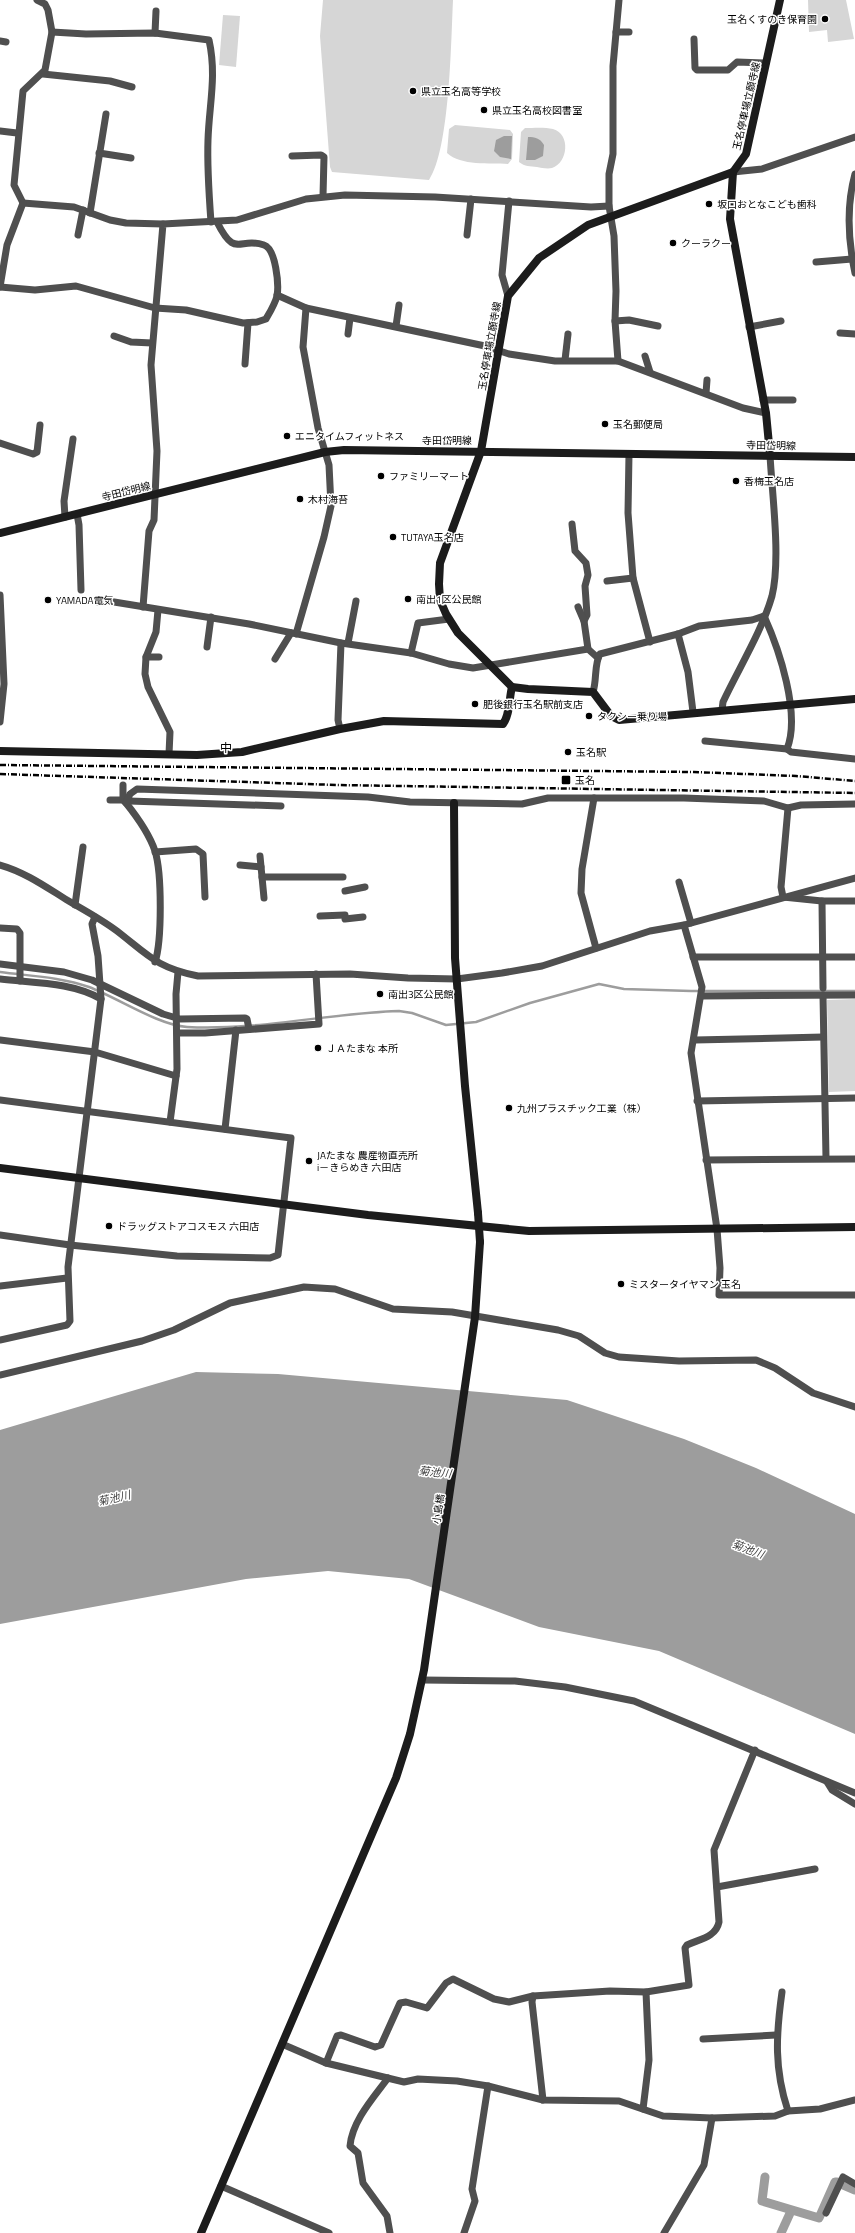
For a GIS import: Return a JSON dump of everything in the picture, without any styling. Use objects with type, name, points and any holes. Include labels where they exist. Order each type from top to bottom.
[{"type":"street","points":[[37,0],[45,4],[48,10],[52,32],[43,74]]},
{"type":"street","points":[[618,361],[615,321],[615,254],[609,206],[609,174],[613,154],[612,108],[619,0]]},
{"type":"street","name":"玉名停車場立願寺線","points":[[512,687],[492,665],[458,633],[440,600],[440,563],[481,450],[497,350],[508,296],[539,258],[588,225],[611,218],[733,172],[746,154],[780,0]]},
{"type":"street","points":[[155,33],[156,11]]},
{"type":"street","points":[[52,32],[86,34],[155,33],[209,40],[213,70],[212,105],[208,139],[214,222],[229,242],[236,245],[264,245],[271,249],[274,258],[277,295],[266,319],[248,323],[186,310],[155,308],[76,286],[35,290],[0,287],[7,245],[23,202],[14,184],[17,133],[24,87],[43,74],[110,81],[132,87]]},
{"type":"street","points":[[616,32],[629,32]]},
{"type":"street","points":[[694,39],[695,68],[697,70],[728,70],[737,62],[766,63]]},
{"type":"street","points":[[78,235],[86,211],[106,114]]},
{"type":"street","points":[[0,131],[17,133]]},
{"type":"street","points":[[722,710],[723,702],[764,616],[772,595],[775,567],[770,455],[766,413],[730,219],[733,172],[762,169],[855,137]]},
{"type":"street","points":[[99,153],[131,158]]},
{"type":"street","points":[[292,156],[321,154],[324,157],[323,196]]},
{"type":"street","points":[[855,174],[849,195],[848,222],[855,273]]},
{"type":"street","points":[[23,202],[48,203],[86,211],[110,220],[126,223],[163,224],[238,220],[306,199],[323,196],[386,195],[609,206]]},
{"type":"street","points":[[467,235],[471,199]]},
{"type":"street","points":[[508,296],[502,275],[509,201]]},
{"type":"street","points":[[143,607],[148,536],[154,520],[157,451],[151,365],[163,224]]},
{"type":"street","points":[[816,262],[852,259]]},
{"type":"street","points":[[277,295],[306,308],[396,326],[497,350],[555,361],[618,361],[744,408],[766,413]]},
{"type":"street","points":[[396,326],[399,305]]},
{"type":"street","points":[[275,659],[294,634],[324,537],[331,506],[329,465],[318,428],[303,347],[306,308]]},
{"type":"street","points":[[348,334],[350,318]]},
{"type":"street","points":[[615,321],[629,320],[658,326]]},
{"type":"street","points":[[749,327],[780,321]]},
{"type":"street","points":[[245,364],[248,323]]},
{"type":"street","points":[[840,333],[855,334]]},
{"type":"street","points":[[565,360],[568,334]]},
{"type":"street","points":[[114,336],[132,342],[152,343]]},
{"type":"street","points":[[645,356],[650,372]]},
{"type":"street","points":[[706,393],[708,380]]},
{"type":"street","points":[[763,400],[793,400]]},
{"type":"street","points":[[0,443],[33,454],[37,452],[40,425]]},
{"type":"street","points":[[65,517],[64,501],[73,439]]},
{"type":"street","name":"寺田岱明線","points":[[0,533],[325,452],[344,450],[481,450],[629,454],[855,457]]},
{"type":"street","points":[[629,454],[628,513],[633,578],[650,642]]},
{"type":"street","points":[[77,514],[79,525],[81,590]]},
{"type":"street","points":[[572,524],[575,551],[583,558],[587,569],[585,586],[587,615],[584,621]]},
{"type":"street","points":[[607,582],[633,578]]},
{"type":"street","points":[[0,595],[4,684],[0,722]]},
{"type":"street","points":[[98,602],[108,601],[211,618],[344,643],[411,653],[449,664],[473,668],[588,649]]},
{"type":"street","points":[[340,729],[338,720],[344,643],[356,601]]},
{"type":"street","points":[[578,607],[584,621],[588,649],[598,658]]},
{"type":"street","points":[[158,610],[156,632],[146,657],[145,674],[148,687],[170,732],[169,754]]},
{"type":"street","points":[[593,692],[596,682],[598,658],[600,654],[650,642],[699,626],[752,620],[764,616]]},
{"type":"street","points":[[764,616],[786,673],[790,704],[787,749]]},
{"type":"street","points":[[207,647],[211,618]]},
{"type":"street","points":[[411,653],[418,623],[449,619]]},
{"type":"street","points":[[678,634],[688,672],[693,712]]},
{"type":"street","points":[[146,657],[158,657]]},
{"type":"street","points":[[0,751],[197,755],[242,752],[340,729],[384,721],[503,724],[506,719],[508,701],[512,687],[593,692],[612,716],[619,720],[693,712],[855,699]]},
{"type":"street","points":[[705,741],[787,749],[791,752],[855,759]]},
{"type":"street","points":[[123,785],[126,801],[147,833],[155,852],[160,900],[159,946],[155,962]]},
{"type":"street","points":[[126,801],[130,794],[137,789],[368,797],[410,802],[454,803],[522,804],[548,798],[712,798],[764,801],[788,808],[801,805],[855,804]]},
{"type":"street","points":[[594,798],[582,869],[581,893],[596,948]]},
{"type":"street","points":[[110,800],[281,806]]},
{"type":"street","name":"小島橋","points":[[202,2233],[396,1778],[410,1734],[424,1670],[474,1321],[480,1242],[465,1086],[462,1030],[455,958],[454,803]]},
{"type":"street","points":[[783,896],[781,887],[788,808]]},
{"type":"street","points":[[75,905],[83,847]]},
{"type":"street","points":[[155,852],[196,849],[204,854],[205,897]]},
{"type":"street","points":[[260,856],[264,898]]},
{"type":"street","points":[[0,865],[17,870],[116,930],[155,962],[178,972],[212,977],[316,974],[457,979],[542,966],[650,931],[687,924],[783,896],[855,878]]},
{"type":"street","points":[[240,865],[261,867]]},
{"type":"street","points":[[262,877],[344,877]]},
{"type":"street","points":[[679,882],[693,958],[702,992],[695,1040],[691,1053],[717,1230],[720,1268],[718,1295],[855,1295]]},
{"type":"street","points":[[345,890],[365,887]]},
{"type":"street","points":[[783,896],[822,901],[855,901]]},
{"type":"street","points":[[822,901],[826,1158]]},
{"type":"street","points":[[320,916],[363,917]]},
{"type":"street","points":[[0,1340],[67,1325],[70,1321],[67,1278],[70,1245],[89,1111],[101,991],[92,924],[95,917]]},
{"type":"street","points":[[0,928],[17,929],[20,933],[20,974]]},
{"type":"street","points":[[693,958],[855,957]]},
{"type":"street","points":[[0,964],[20,974],[79,990],[101,991]]},
{"type":"street","points":[[0,979],[20,974],[64,972],[101,991],[176,1025],[236,1030],[248,1025],[319,1024],[316,974]]},
{"type":"street","points":[[170,1122],[176,1076],[178,972]]},
{"type":"street","points":[[702,992],[823,992],[855,995]]},
{"type":"street","points":[[176,1025],[197,1020],[245,1018],[248,1025]]},
{"type":"street","points":[[225,1129],[236,1030]]},
{"type":"street","points":[[695,1040],[823,1037]]},
{"type":"street","points":[[0,1040],[95,1052],[176,1076]]},
{"type":"street","points":[[698,1101],[855,1098]]},
{"type":"street","points":[[0,1100],[291,1138],[278,1255],[270,1258],[177,1256],[70,1245],[0,1235]]},
{"type":"street","points":[[706,1160],[855,1159]]},
{"type":"street","points":[[0,1168],[284,1202],[368,1215],[529,1231],[717,1230],[855,1227]]},
{"type":"street","points":[[0,1286],[67,1278]]},
{"type":"street","points":[[0,1375],[142,1341],[174,1330],[230,1303],[304,1287],[335,1289],[393,1309],[452,1312],[474,1321],[579,1336],[605,1353],[619,1357],[679,1360],[756,1360],[775,1368],[813,1393],[855,1407]]},
{"type":"street","points":[[422,1680],[515,1682],[565,1687],[634,1701],[755,1750],[855,1793]]},
{"type":"street","points":[[326,2063],[337,2036],[374,2047],[381,2045],[400,2003],[406,2002],[427,2008],[446,1983],[453,1979],[494,1999],[509,2002],[533,1996],[610,1991],[646,1992],[689,1986],[685,1948],[687,1945],[714,1933],[718,1928],[714,1850],[755,1750]]},
{"type":"street","points":[[827,1782],[832,1790],[855,1804]]},
{"type":"street","points":[[717,1887],[815,1869]]},
{"type":"street","points":[[643,2109],[649,2060],[646,1992]]},
{"type":"street","points":[[782,1992],[776,2035],[780,2089],[788,2111]]},
{"type":"street","points":[[533,1996],[542,2100]]},
{"type":"street","points":[[703,2039],[776,2035]]},
{"type":"street","points":[[282,2044],[326,2063],[404,2082],[418,2079],[457,2081],[488,2086],[542,2100],[619,2101],[663,2116],[712,2118],[775,2116],[788,2111],[820,2109],[855,2100]]},
{"type":"street","points":[[388,2078],[363,2112],[351,2139],[350,2146],[358,2153],[363,2184],[387,2216],[390,2233]]},
{"type":"street","points":[[464,2233],[475,2201],[472,2189],[488,2086]]},
{"type":"street","points":[[664,2233],[704,2165],[712,2118]]},
{"type":"street","points":[[826,2213],[843,2177],[855,2184]]},
{"type":"street","points":[[221,2186],[329,2233]]},
{"type":"shaded area","points":[[323,0],[453,0],[450,66],[445,120],[436,165],[429,180],[332,172],[330,167],[320,36]]},
{"type":"shaded area","points":[[808,0],[846,0],[854,39],[828,42],[827,30],[809,32]]},
{"type":"shaded area","points":[[223,15],[240,16],[236,67],[219,65]]},
{"type":"shaded area","points":[[455,125],[510,130],[513,134],[512,159],[508,164],[484,164],[468,162],[453,157],[447,153],[449,129]]},
{"type":"shaded area","points":[[525,128],[550,128],[559,132],[563,136],[565,142],[564,155],[557,165],[552,168],[544,168],[525,166],[519,162],[521,132]]},
{"type":"shaded area","points":[[855,999],[855,1091],[829,1092],[827,1000]]},
{"type":"water","points":[[504,136],[512,136],[511,159],[500,157],[494,151],[496,140]]},
{"type":"water","points":[[528,137],[537,138],[541,141],[544,145],[543,156],[535,160],[526,160]]},
{"type":"water","name":"菊池川","points":[[196,1372],[278,1374],[567,1400],[684,1439],[756,1468],[855,1514],[855,1734],[659,1651],[539,1627],[409,1579],[328,1571],[246,1579],[0,1624],[0,1430]]},
{"type":"waterway","points":[[0,972],[68,981],[89,987],[151,1016],[176,1025],[213,1028],[266,1024],[373,1012],[399,1011],[412,1013],[446,1025],[476,1022],[530,1003],[599,984],[624,989],[691,991],[855,991]]},
{"type":"waterway","points":[[765,2177],[762,2201],[819,2218],[835,2182],[837,2182]]},
{"type":"waterway","points":[[841,2184],[855,2190]]},
{"type":"waterway","points":[[781,2233],[791,2211]]},
{"type":"railway","points":[[0,765],[694,772],[796,776],[855,781]]},
{"type":"railway","points":[[0,774],[338,785],[855,793]]},
{"type":"place","name":"玉名くすのき保育園","points":[[825,19]]},
{"type":"place","name":"県立玉名高等学校","points":[[413,91]]},
{"type":"place","name":"県立玉名高校図書室","points":[[484,110]]},
{"type":"place","name":"坂口おとなこども歯科","points":[[709,204]]},
{"type":"place","name":"クーラクー","points":[[673,243]]},
{"type":"place","name":"玉名郵便局","points":[[605,424]]},
{"type":"place","name":"エニタイムフィットネス","points":[[287,436]]},
{"type":"place","name":"ファミリーマート","points":[[381,476]]},
{"type":"place","name":"香梅玉名店","points":[[736,481]]},
{"type":"place","name":"木村海苔","points":[[300,499]]},
{"type":"place","name":"TUTAYA玉名店","points":[[393,537]]},
{"type":"place","name":"南出1区公民館","points":[[408,599]]},
{"type":"place","name":"YAMADA電気","points":[[48,600]]},
{"type":"place","name":"肥後銀行玉名駅前支店","points":[[475,704]]},
{"type":"place","name":"タクシー乗り場","points":[[589,716]]},
{"type":"place","name":"玉名駅","points":[[568,752]]},
{"type":"place","name":"玉名","points":[[566,780]]},
{"type":"place","name":"南出3区公民館","points":[[380,994]]},
{"type":"place","name":"ＪＡたまな 本所","points":[[318,1048]]},
{"type":"place","name":"九州プラスチック工業（株）","points":[[509,1108]]},
{"type":"place","name":"JAたまな 農産物直売所 i－きらめき 六田店","points":[[309,1161]]},
{"type":"place","name":"ドラッグストアコスモス 六田店","points":[[109,1226]]},
{"type":"place","name":"ミスタータイヤマン 玉名","points":[[621,1284]]},
{"type":"district","name":"中","points":[[226,748]]}]
